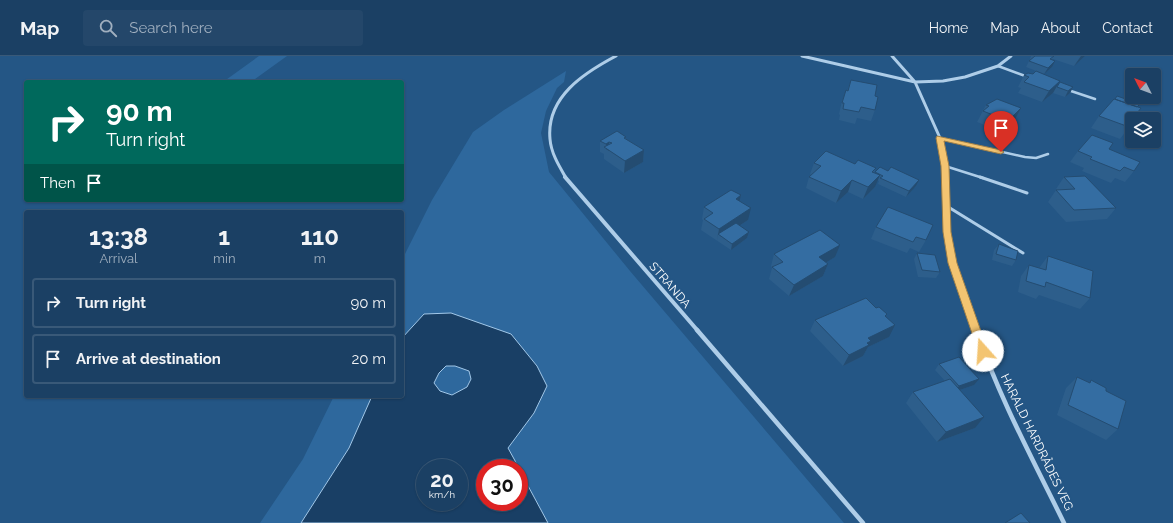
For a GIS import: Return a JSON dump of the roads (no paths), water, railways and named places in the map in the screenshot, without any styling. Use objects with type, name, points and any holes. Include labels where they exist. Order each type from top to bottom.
[{"type":"street","name":"STRANDA","points":[[616,56],[581,76],[566,91],[553,108],[550,124],[550,139],[555,157],[566,179],[863,523]]},
{"type":"street","points":[[802,56],[915,82],[943,81],[965,77],[998,66],[1011,56]]},
{"type":"street","name":"HARALD HARDRÅDES VEG","points":[[892,56],[915,82],[940,138],[945,166],[945,205],[947,232],[952,263],[983,351],[1030,455],[1064,523]]},
{"type":"lane","points":[[998,66],[1029,77]]},
{"type":"lane","points":[[1065,89],[1094,99]]},
{"type":"lane","points":[[940,138],[1025,157],[1036,158],[1048,154]]},
{"type":"lane","points":[[945,166],[1027,193]]},
{"type":"lane","points":[[945,205],[1023,253]]}]
